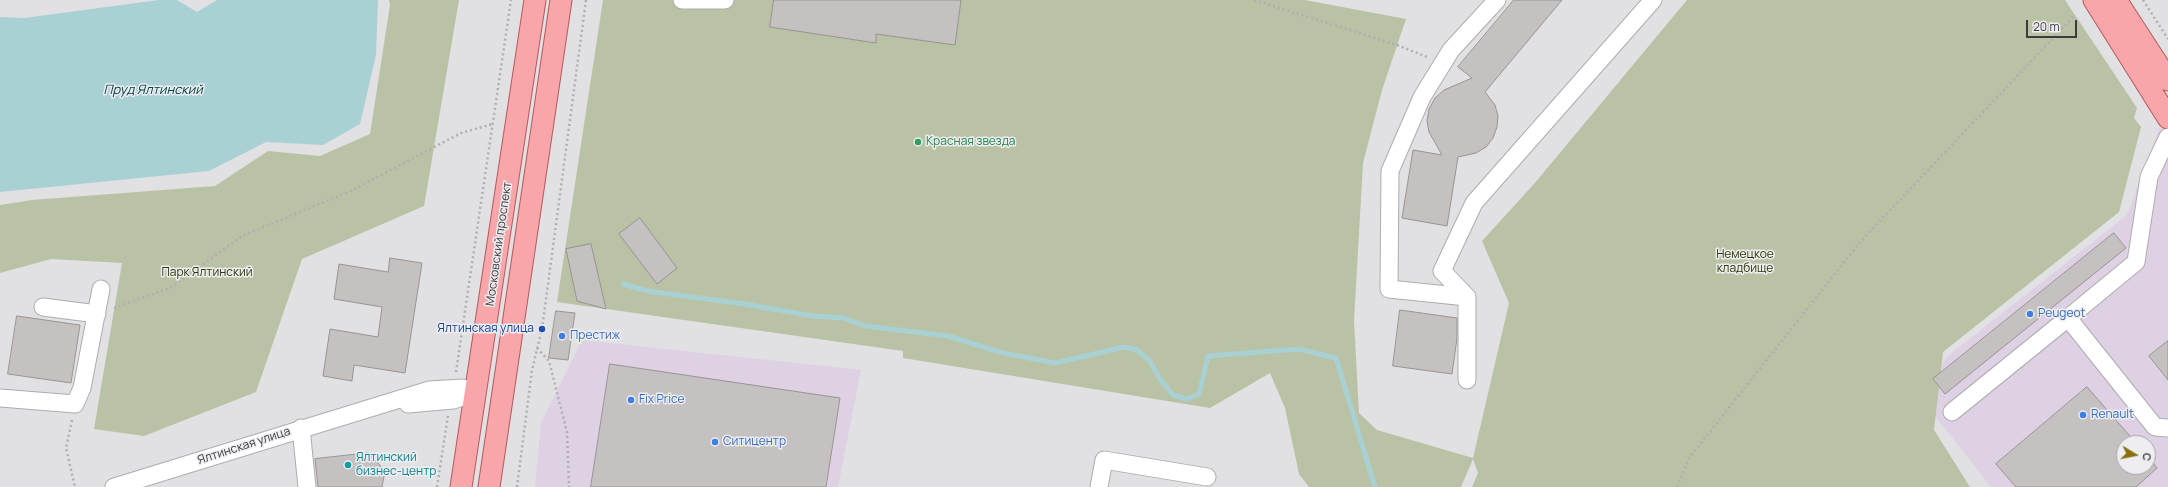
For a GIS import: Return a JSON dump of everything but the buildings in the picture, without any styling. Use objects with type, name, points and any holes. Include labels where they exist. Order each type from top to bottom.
[{"type":"main road","name":"Московский проспект","points":[[461,487],[535,0]]},
{"type":"main road","points":[[489,487],[561,0]]},
{"type":"main road","points":[[2094,0],[2168,118]]},
{"type":"main road","points":[[2116,0],[2168,80]]},
{"type":"street","points":[[682,0],[725,0]]},
{"type":"street","points":[[1467,297],[1389,289],[1390,170],[1422,97],[1451,50],[1496,0]]},
{"type":"street","points":[[1467,380],[1467,297],[1442,271],[1474,203],[1653,0]]},
{"type":"street","points":[[1952,412],[2136,262],[2149,178],[2168,137]]},
{"type":"street","points":[[0,398],[75,404],[82,388],[102,289]]},
{"type":"street","points":[[43,307],[97,314]]},
{"type":"street","points":[[2068,318],[2155,427],[2168,428]]},
{"type":"street","name":"Ялтинская улица","points":[[114,487],[374,406],[452,394],[476,393]]},
{"type":"street","points":[[301,428],[307,487]]},
{"type":"street","points":[[1099,487],[1104,460],[1207,477]]},
{"type":"path","points":[[437,487],[511,0]]},
{"type":"path","points":[[517,487],[532,370],[546,297],[586,0]]},
{"type":"path","points":[[1254,0],[1397,46],[1429,58]]},
{"type":"path","points":[[2143,0],[2168,39]]},
{"type":"path","points":[[1677,487],[1689,458],[1861,241],[2075,15]]},
{"type":"path","points":[[97,314],[172,287],[242,236],[353,190],[461,133],[493,124]]},
{"type":"path","points":[[537,348],[549,361],[568,432],[569,487]]},
{"type":"path","points":[[75,404],[66,448],[75,487]]},
{"type":"shaded area","points":[[2160,126],[2168,140],[2168,487],[1991,487],[1928,407],[1935,371],[1949,355],[2127,215]]},
{"type":"shaded area","name":"Ситицентр","points":[[582,340],[861,370],[838,487],[535,487],[541,423]]},
{"type":"green space","name":"Парк Ялтинский","points":[[389,0],[459,0],[424,206],[302,259],[256,392],[144,436],[94,429],[122,263],[51,259],[0,273],[0,205],[32,200],[215,186],[268,151],[320,156],[370,134],[390,5]]},
{"type":"green space","name":"Немецкое кладбище","points":[[603,0],[1305,0],[1406,19],[1382,90],[1363,163],[1354,321],[1359,413],[1377,430],[1473,458],[1509,303],[1482,241],[1534,184],[1687,0],[2065,0],[2137,108],[2134,118],[2141,127],[2119,212],[1943,352],[1934,430],[1970,487],[1472,487],[1478,473],[1473,459],[1461,487],[1309,487],[1299,474],[1285,408],[1270,373],[1210,408],[903,358],[903,351],[557,302]]},
{"type":"water","name":"Пруд Ялтинский","points":[[159,0],[177,0],[197,12],[217,0],[378,0],[376,55],[360,124],[323,145],[266,142],[209,171],[0,192],[0,17],[24,18]]},
{"type":"waterway","points":[[623,284],[647,291],[744,304],[813,316],[844,318],[865,326],[948,336],[999,352],[1055,363],[1124,347],[1137,350],[1150,361],[1159,378],[1173,395],[1187,399],[1199,394],[1208,356],[1299,349],[1336,358],[1375,487]]},
{"type":"place","name":"Красная звезда","points":[[918,142]]},
{"type":"place","name":"Peugeot","points":[[2030,314]]},
{"type":"place","name":"Ялтинская улица","points":[[542,329]]},
{"type":"place","name":"Престиж","points":[[562,336]]},
{"type":"place","name":"Fix Price","points":[[631,400]]},
{"type":"place","name":"Renault","points":[[2083,415]]},
{"type":"place","name":"Ситицентр","points":[[715,442]]},
{"type":"place","name":"Ялтинский бизнес-центр","points":[[348,465]]}]
